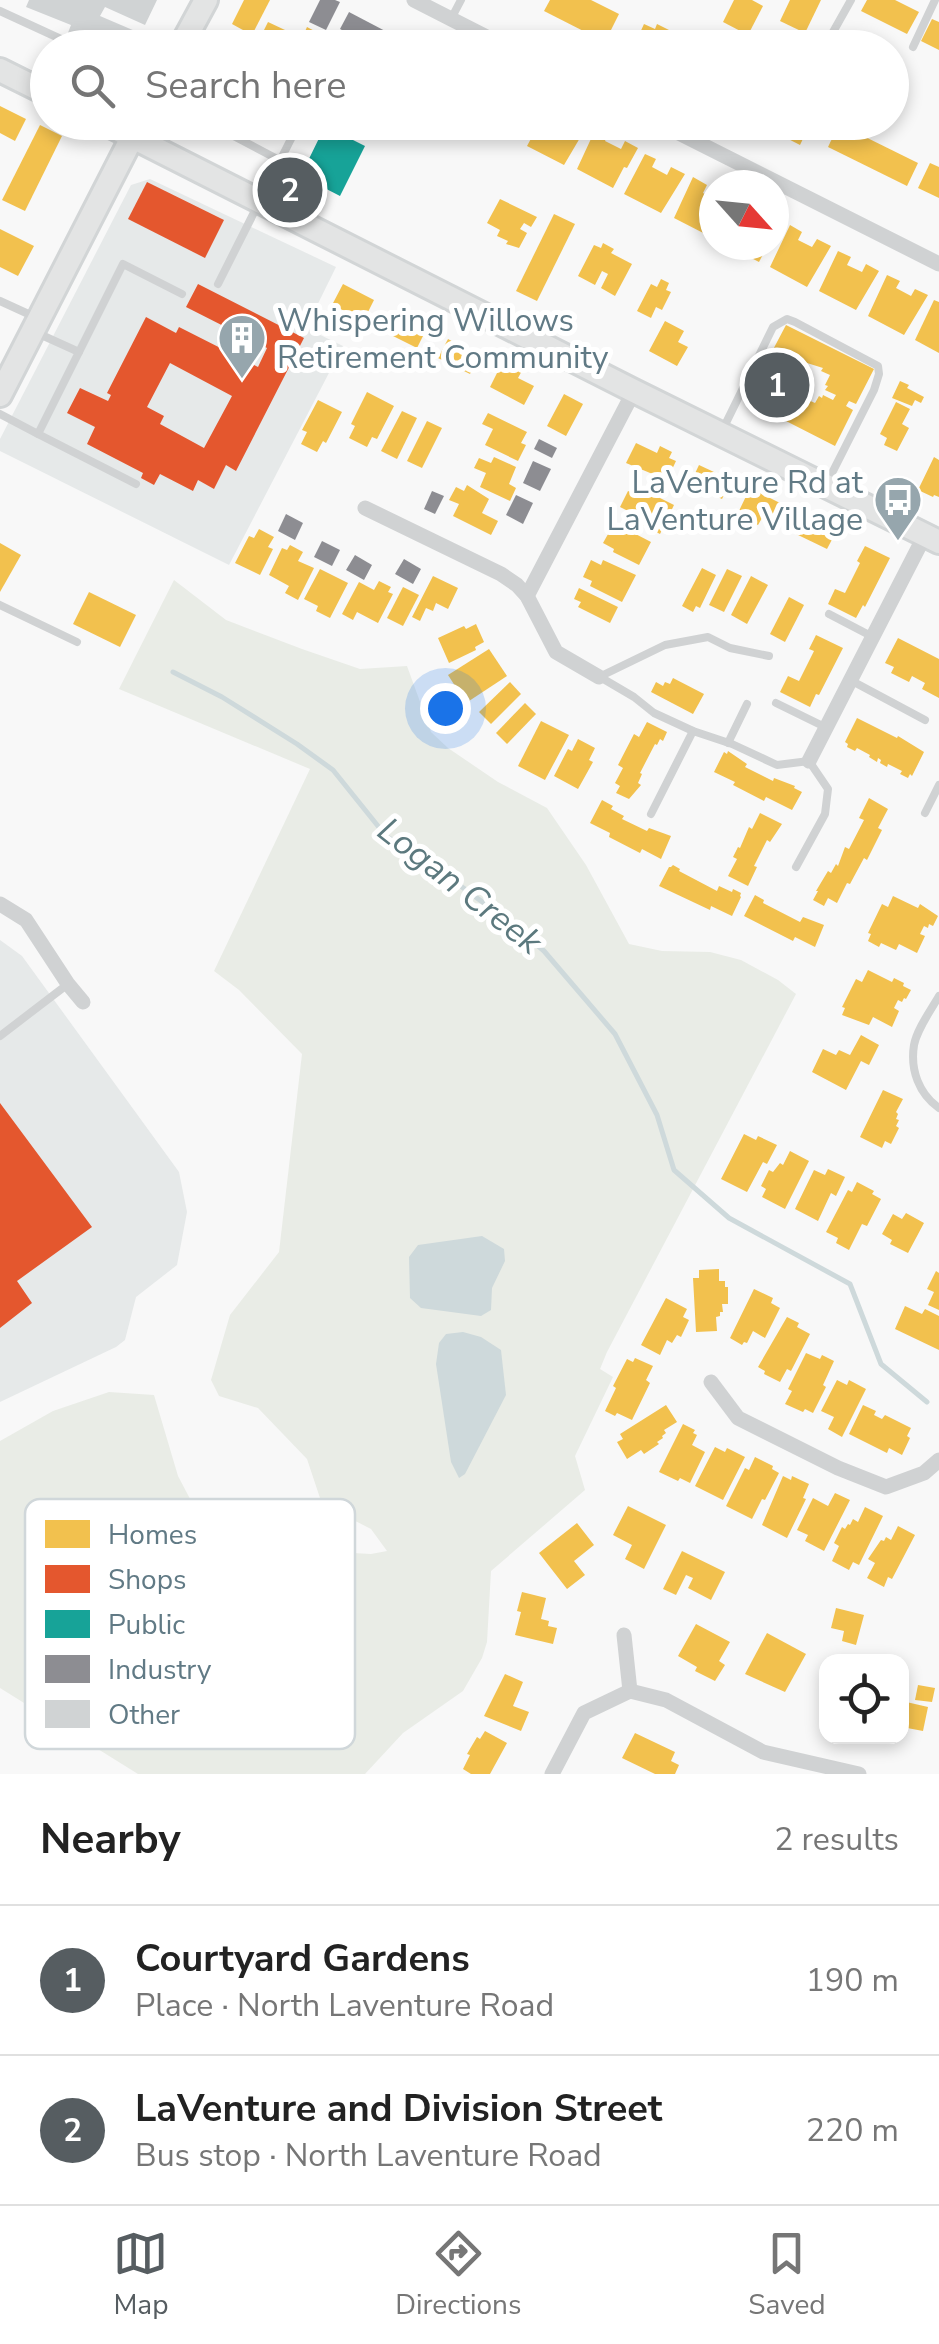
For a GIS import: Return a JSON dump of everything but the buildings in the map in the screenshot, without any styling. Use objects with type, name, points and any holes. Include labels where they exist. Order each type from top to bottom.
[{"type":"street","points":[[190,30],[206,0]]},
{"type":"street","points":[[414,0],[473,30]]},
{"type":"street","points":[[0,70],[30,85]]},
{"type":"street","points":[[0,395],[131,140]]},
{"type":"street","points":[[153,140],[259,202],[932,538],[874,637],[809,762]]},
{"type":"street","points":[[693,140],[939,264]]},
{"type":"street","points":[[527,596],[634,391]]},
{"type":"street","points":[[365,508],[517,585],[527,596],[556,652],[600,677]]},
{"type":"street","points":[[0,904],[26,920],[83,1002]]},
{"type":"street","points":[[711,1382],[738,1418],[838,1468],[886,1487],[924,1473],[939,1460]]},
{"type":"street","points":[[624,1635],[630,1692]]},
{"type":"street","points":[[552,1774],[584,1713],[630,1692],[666,1700],[763,1752],[817,1770],[859,1774]]},
{"type":"lane","points":[[451,19],[461,0]]},
{"type":"lane","points":[[834,30],[851,0]]},
{"type":"lane","points":[[913,47],[936,0]]},
{"type":"lane","points":[[0,12],[40,30]]},
{"type":"lane","points":[[241,140],[281,161]]},
{"type":"lane","points":[[218,284],[291,140]]},
{"type":"lane","points":[[38,434],[123,264],[182,294]]},
{"type":"lane","points":[[0,300],[79,352]]},
{"type":"lane","points":[[721,432],[774,327],[787,319],[795,322],[878,366],[874,390],[826,485]]},
{"type":"lane","points":[[0,414],[136,484]]},
{"type":"lane","points":[[0,605],[77,642]]},
{"type":"lane","points":[[829,614],[874,637]]},
{"type":"lane","points":[[600,677],[666,645],[708,637],[730,648],[770,656]]},
{"type":"lane","points":[[600,677],[654,712],[693,731],[777,765],[809,762],[828,789],[825,814],[796,867]]},
{"type":"lane","points":[[852,681],[925,720]]},
{"type":"lane","points":[[776,702],[827,728]]},
{"type":"lane","points":[[728,742],[747,704]]},
{"type":"lane","points":[[651,814],[693,731]]},
{"type":"lane","points":[[925,813],[939,786]]},
{"type":"lane","points":[[0,1036],[68,984]]},
{"type":"lane","points":[[939,996],[914,1044],[914,1076],[927,1100],[939,1108]]},
{"type":"shaded area","points":[[150,179],[336,267],[306,328],[343,346],[229,565],[0,451],[0,439],[131,185]]},
{"type":"shaded area","points":[[174,580],[226,620],[302,649],[360,669],[407,666],[431,732],[498,782],[547,808],[586,865],[629,944],[662,951],[710,952],[741,960],[796,994],[607,1352],[600,1369],[613,1377],[575,1456],[585,1490],[491,1571],[487,1642],[463,1691],[403,1733],[365,1774],[138,1774],[98,1749],[355,1749],[355,1553],[387,1551],[371,1529],[355,1521],[355,1499],[320,1499],[307,1459],[258,1408],[219,1396],[211,1380],[230,1315],[279,1252],[302,1054],[239,990],[214,971],[310,769],[119,689]]},
{"type":"shaded area","points":[[0,940],[22,956],[179,1172],[187,1212],[177,1265],[136,1297],[125,1340],[0,1402]]},
{"type":"shaded area","points":[[482,1236],[504,1249],[505,1261],[492,1288],[491,1310],[481,1316],[421,1308],[410,1298],[409,1257],[418,1245]]},
{"type":"shaded area","points":[[463,1332],[481,1337],[501,1350],[506,1395],[465,1474],[459,1478],[451,1462],[436,1364],[439,1343],[446,1334]]},
{"type":"shaded area","points":[[109,1392],[154,1395],[178,1476],[190,1499],[25,1499],[25,1704],[0,1688],[0,1441],[53,1411]]},
{"type":"waterway","name":"Logan Creek","points":[[173,672],[222,697],[333,770],[386,836],[436,868],[544,951],[615,1034],[657,1115],[674,1170],[729,1218],[850,1284],[881,1364],[927,1402]]},
{"type":"place","name":"LaVenture and Division Street","points":[[290,190]]},
{"type":"place","name":"Whispering Willows Retirement Community","points":[[242,380]]},
{"type":"place","name":"Courtyard Gardens","points":[[777,385]]},
{"type":"place","name":"LaVenture Rd at LaVenture Village","points":[[898,542]]}]
